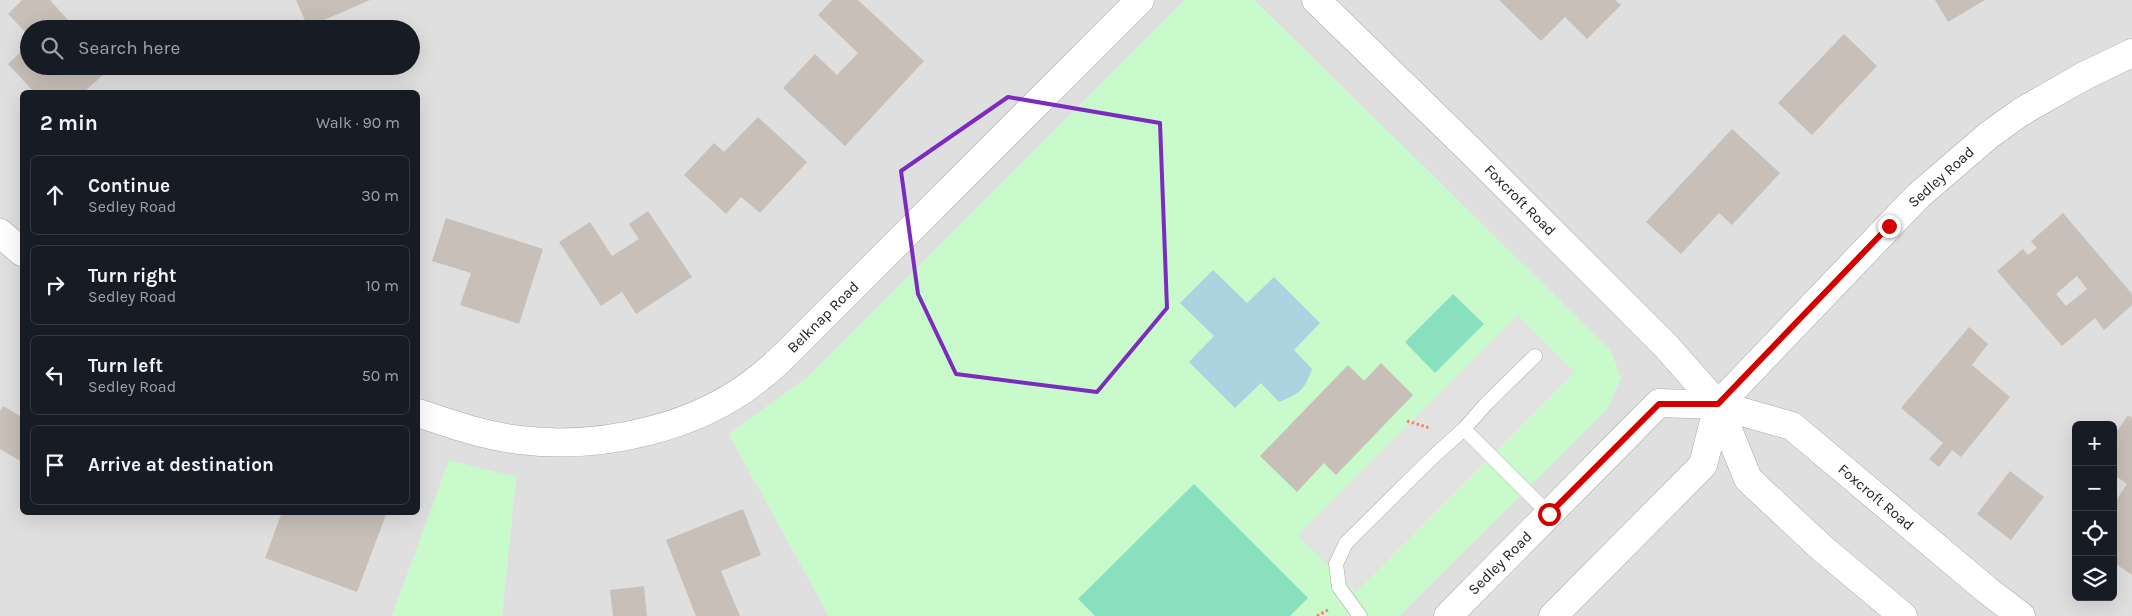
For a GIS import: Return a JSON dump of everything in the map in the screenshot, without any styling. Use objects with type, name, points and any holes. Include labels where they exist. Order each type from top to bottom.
[{"type":"street","name":"Belknap Road","points":[[420,414],[491,436],[546,443],[602,440],[646,432],[672,425],[721,403],[764,375],[777,363],[1140,0]]},
{"type":"street","name":"Foxcroft Road","points":[[1316,0],[1472,152],[1666,346],[1718,404],[1748,479],[1823,550],[1903,616]]},
{"type":"street","name":"Sedley Road","points":[[1448,616],[1659,404],[1718,404],[1918,196],[1989,135],[2021,112],[2076,80],[2132,53]]},
{"type":"street","points":[[0,233],[20,250]]},
{"type":"street","name":"Foxcroft Road","points":[[1718,404],[1792,426],[1987,590],[2021,616]]},
{"type":"street","points":[[1554,616],[1703,465],[1718,404]]},
{"type":"lane","points":[[1360,616],[1339,587],[1336,564],[1346,543],[1464,429],[1486,404],[1535,356]]},
{"type":"lane","points":[[1464,429],[1549,514]]},
{"type":"path","points":[[1317,616],[1331,608]]},
{"type":"highlighted area","points":[[1008,97],[1160,123],[1167,308],[1097,392],[956,374],[918,294],[901,171]]},
{"type":"shaded area","points":[[0,0],[1185,0],[807,378],[729,434],[829,616],[502,616],[516,477],[449,461],[392,616],[0,616]]},
{"type":"shaded area","points":[[1254,0],[2132,0],[2132,616],[1399,616],[1607,409],[1621,378],[1610,350]]},
{"type":"shaded area","points":[[1518,315],[1575,372],[1356,592],[1298,535]]},
{"type":"green space","points":[[1185,0],[1254,0],[1610,350],[1621,378],[1607,409],[1399,616],[829,616],[729,434],[807,378]]},
{"type":"green space","points":[[1453,294],[1484,324],[1435,373],[1405,342]]},
{"type":"green space","points":[[449,460],[516,477],[502,616],[392,616]]},
{"type":"green space","points":[[1194,484],[1308,598],[1290,616],[1095,616],[1078,599]]},
{"type":"water","points":[[1213,270],[1247,303],[1274,277],[1320,323],[1294,350],[1312,369],[1307,382],[1297,393],[1279,402],[1261,383],[1235,408],[1189,362],[1214,336],[1180,303]]},
{"type":"building","points":[[22,0],[50,0],[68,20],[20,20],[20,27],[8,14]]},
{"type":"building","points":[[296,0],[370,0],[324,20],[305,20]]},
{"type":"building","points":[[832,0],[858,0],[924,61],[845,146],[783,88],[815,54],[837,75],[858,53],[818,15]]},
{"type":"building","points":[[1499,0],[1615,0],[1621,5],[1587,39],[1565,17],[1541,41]]},
{"type":"building","points":[[1935,0],[1985,0],[1948,22]]},
{"type":"building","points":[[1844,34],[1877,66],[1812,135],[1778,103]]},
{"type":"building","points":[[20,53],[20,75],[103,75],[86,90],[32,90],[8,64]]},
{"type":"building","points":[[758,117],[807,162],[760,213],[741,197],[726,214],[684,175],[714,143],[724,152]]},
{"type":"building","points":[[1732,129],[1780,173],[1732,225],[1719,213],[1681,254],[1646,222]]},
{"type":"building","points":[[648,211],[692,277],[636,314],[622,292],[601,306],[559,242],[590,222],[612,256],[639,239],[629,224]]},
{"type":"building","points":[[2063,213],[2132,294],[2132,305],[2104,330],[2095,318],[2062,346],[1997,271],[2023,249],[2028,255],[2037,248],[2031,241]],"holes":[[[2077,276],[2087,289],[2066,306],[2056,294]]]},
{"type":"building","points":[[446,218],[543,249],[519,324],[460,305],[471,273],[432,261]]},
{"type":"building","points":[[1969,327],[1988,344],[1972,365],[2010,397],[1961,457],[1952,450],[1939,467],[1929,459],[1943,443],[1901,408]]},
{"type":"building","points":[[1381,363],[1413,395],[1336,475],[1324,463],[1297,492],[1260,456],[1348,365],[1364,381]]},
{"type":"building","points":[[3,406],[20,416],[20,461],[0,449],[0,411]]},
{"type":"building","points":[[2128,415],[2132,418],[2132,575],[2117,565],[2117,499],[2127,484],[2117,477],[2117,431]]},
{"type":"building","points":[[2010,471],[2044,497],[2011,540],[1977,514]]},
{"type":"building","points":[[743,509],[761,555],[721,571],[740,616],[696,616],[666,540]]},
{"type":"building","points":[[281,515],[386,515],[357,592],[265,558]]},
{"type":"building","points":[[644,586],[647,616],[613,616],[610,590]]},
{"type":"route","points":[[1549,514],[1659,404],[1718,404],[1889,226]]}]
